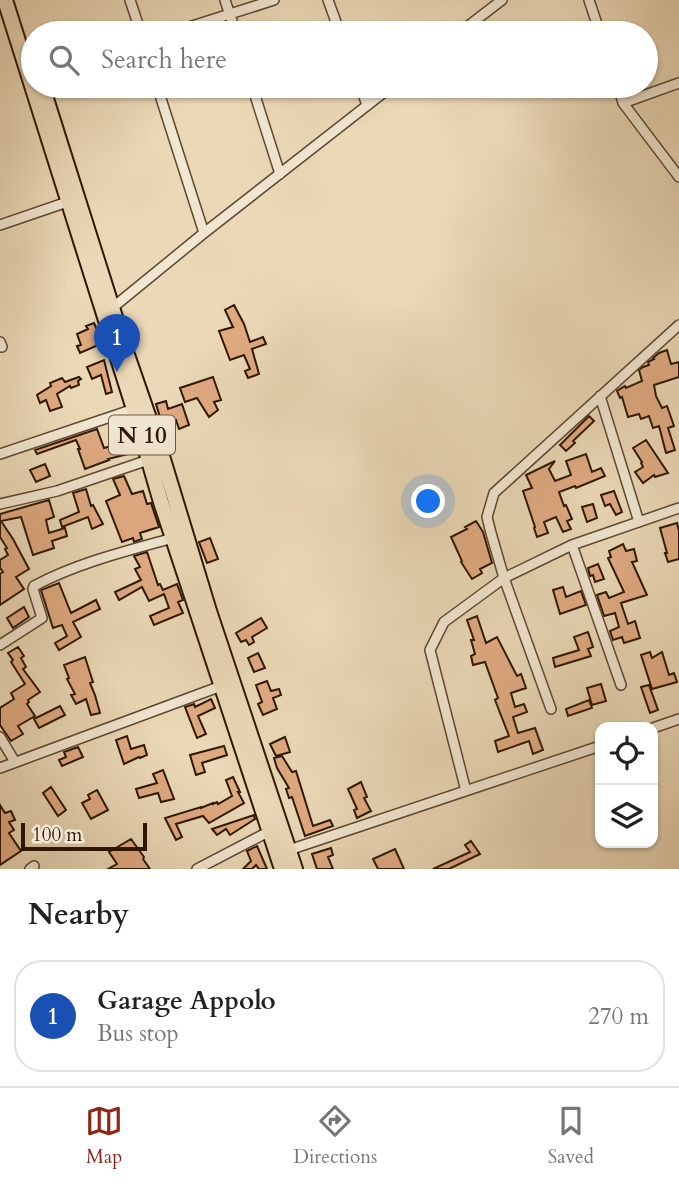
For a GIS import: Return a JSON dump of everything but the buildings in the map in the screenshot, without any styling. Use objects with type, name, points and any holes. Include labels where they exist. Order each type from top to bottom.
[{"type":"main road","name":"N 10","points":[[7,1],[21,32]]},
{"type":"main road","name":"N 10","points":[[7,1],[21,45]]},
{"type":"main road","name":"N 10","points":[[38,98],[155,458],[209,611],[227,684],[270,831],[295,869]]},
{"type":"main road","name":"N 10","points":[[45,98],[73,200]]},
{"type":"main road","name":"N 10","points":[[108,310],[134,409],[155,458],[173,538],[227,684],[283,852],[282,869]]},
{"type":"street","points":[[130,0],[137,21]]},
{"type":"street","points":[[225,0],[232,21]]},
{"type":"street","points":[[208,21],[274,0]]},
{"type":"street","points":[[328,0],[336,21]]},
{"type":"street","points":[[475,21],[502,0]]},
{"type":"street","points":[[589,0],[596,21]]},
{"type":"street","points":[[658,91],[679,83]]},
{"type":"street","points":[[161,98],[204,233]]},
{"type":"street","points":[[256,98],[280,174]]},
{"type":"street","points":[[364,98],[367,105]]},
{"type":"street","points":[[108,310],[376,98]]},
{"type":"street","points":[[622,98],[679,177]]},
{"type":"street","points":[[624,103],[638,98]]},
{"type":"street","points":[[0,225],[73,200]]},
{"type":"street","points":[[551,709],[504,578],[487,517],[494,493],[679,325]]},
{"type":"street","points":[[600,396],[639,522]]},
{"type":"street","points":[[0,454],[134,409]]},
{"type":"street","points":[[0,504],[57,491],[155,458]]},
{"type":"street","points":[[466,791],[430,650],[444,622],[504,578],[572,545],[679,508]]},
{"type":"street","points":[[0,645],[42,618],[34,586],[79,565],[173,538]]},
{"type":"street","points":[[572,545],[621,685]]},
{"type":"street","points":[[0,768],[227,684]]},
{"type":"street","points":[[658,726],[679,719]]},
{"type":"street","points":[[0,737],[15,762]]},
{"type":"street","points":[[283,852],[595,748]]},
{"type":"street","points":[[197,869],[270,831]]},
{"type":"place","name":"Garage Appolo","points":[[117,372]]}]
